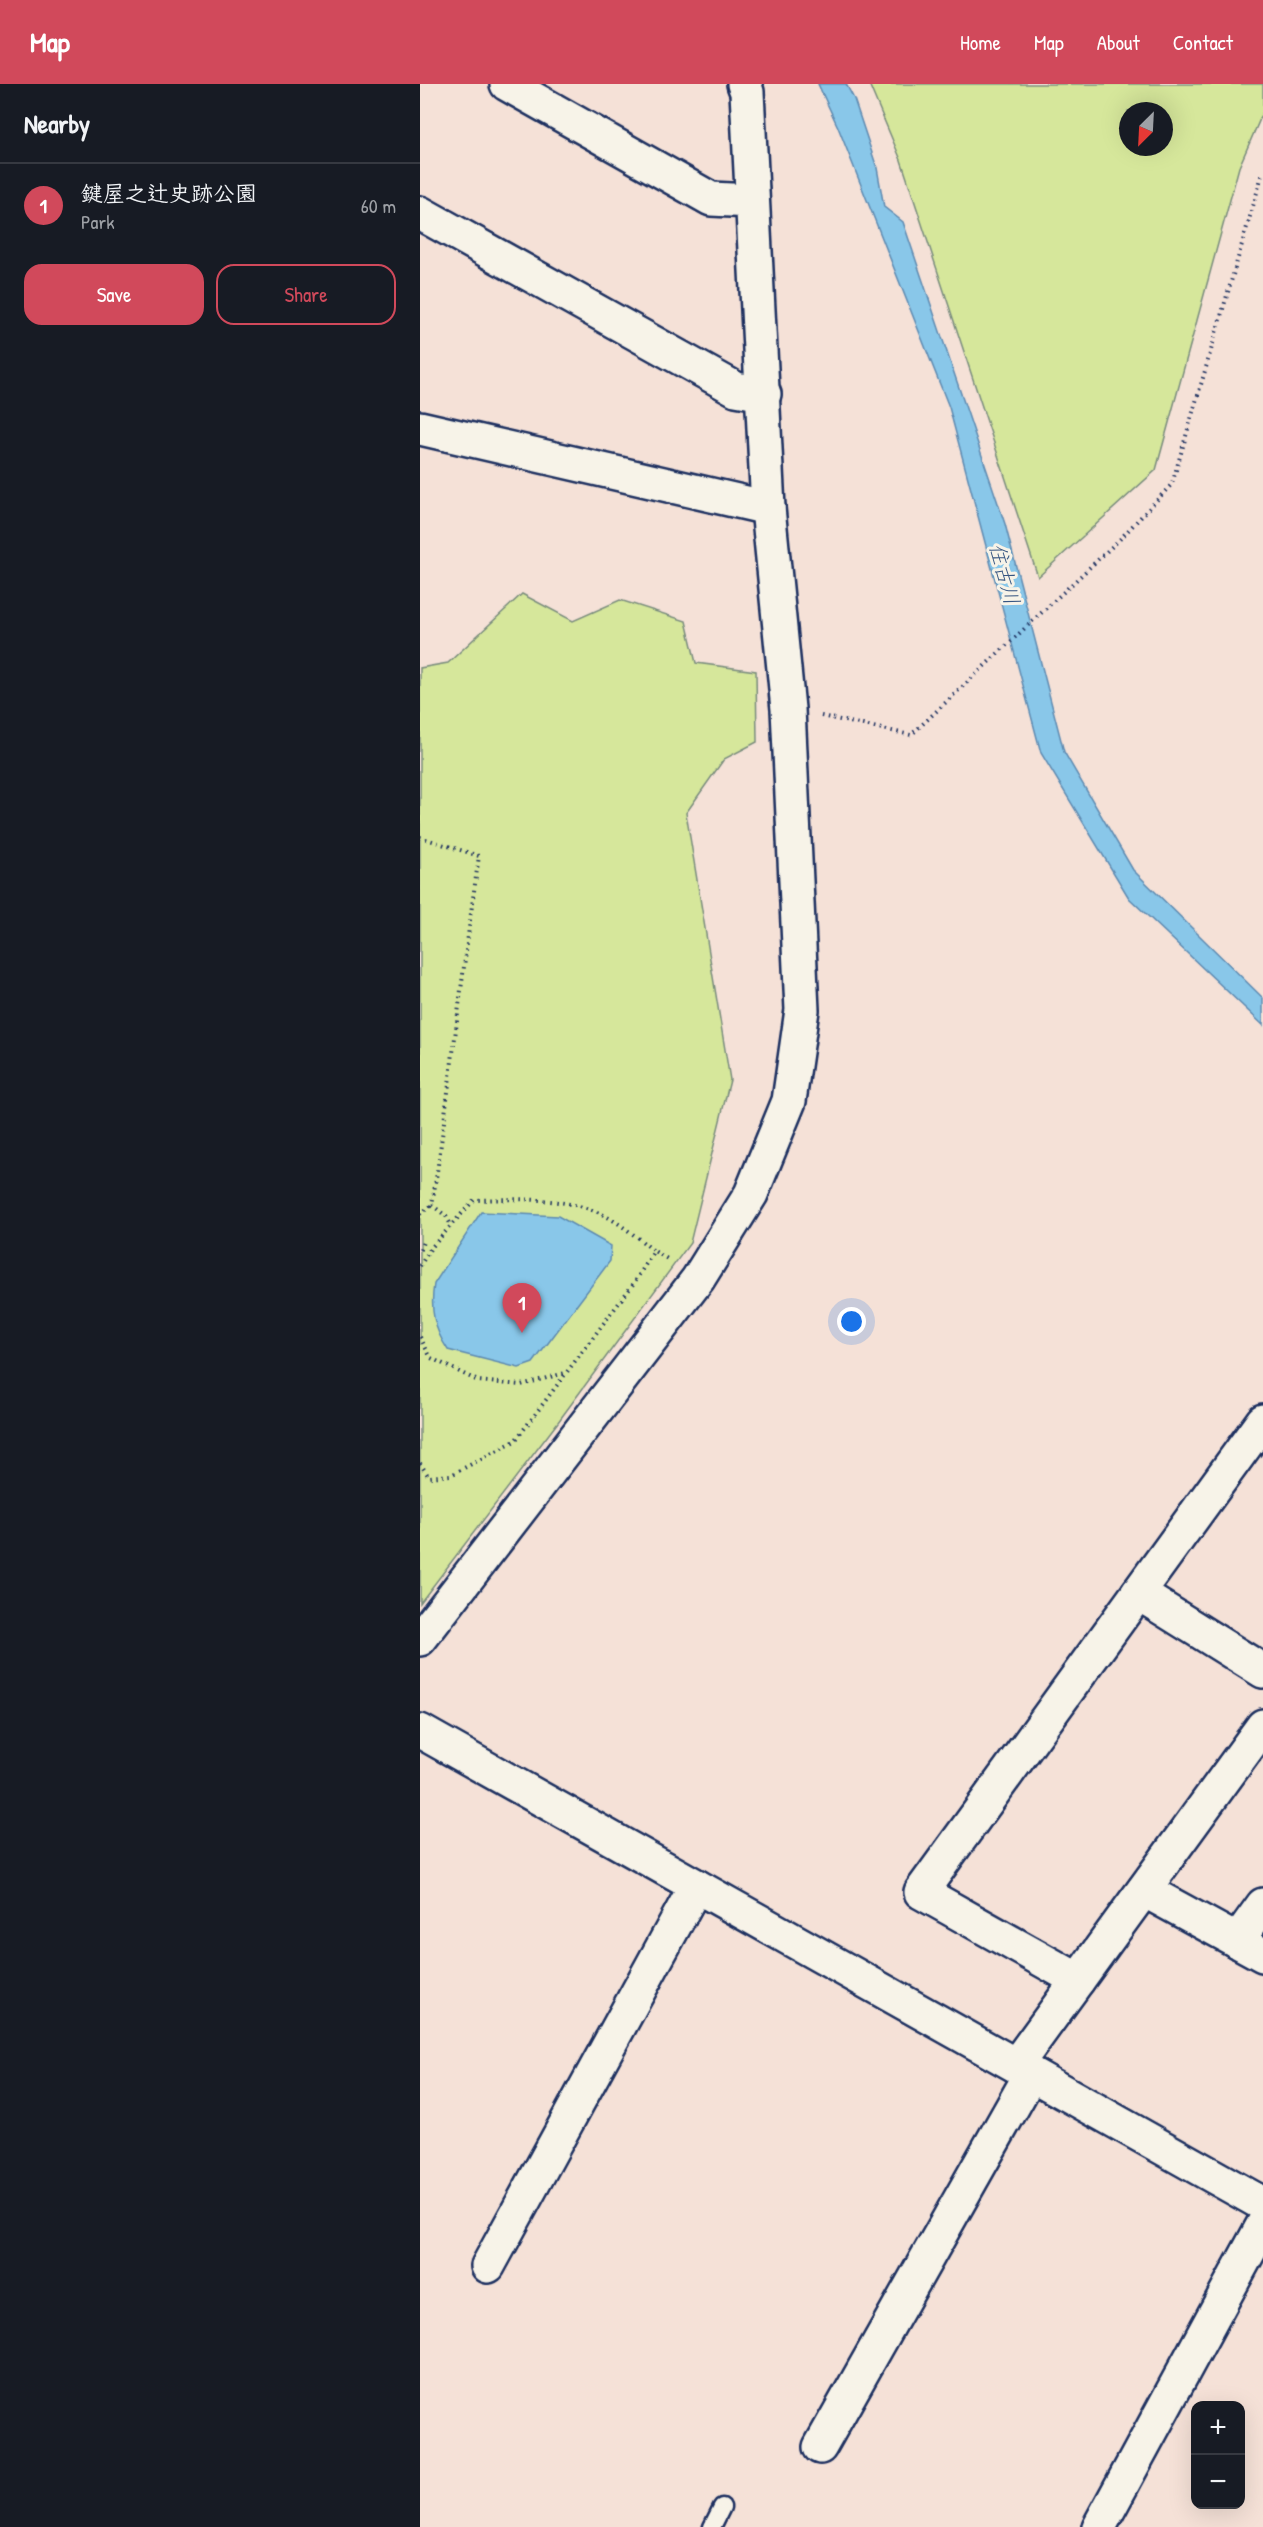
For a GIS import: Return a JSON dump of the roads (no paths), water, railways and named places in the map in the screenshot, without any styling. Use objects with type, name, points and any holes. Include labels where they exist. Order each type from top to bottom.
[{"type":"street","points":[[507,84],[711,199],[751,201]]},
{"type":"street","points":[[420,1638],[698,1279],[752,1194],[789,1101],[802,1010],[789,708],[768,508],[747,92],[744,84]]},
{"type":"street","points":[[420,213],[736,389],[764,394]]},
{"type":"street","points":[[420,428],[768,508]]},
{"type":"street","points":[[1078,1980],[921,1892],[1263,1421]]},
{"type":"street","points":[[1138,1593],[1263,1671]]},
{"type":"street","points":[[820,2447],[1024,2070],[1078,1980],[1263,1726]]},
{"type":"street","points":[[420,1731],[1263,2204]]},
{"type":"street","points":[[488,2266],[696,1886]]},
{"type":"street","points":[[1144,1890],[1250,1948],[1263,1905]]},
{"type":"street","points":[[1099,2527],[1263,2225]]},
{"type":"lane","points":[[711,2527],[722,2507]]},
{"type":"water","name":"住古川","points":[[818,84],[846,84],[854,99],[877,168],[884,207],[903,222],[1005,524],[1064,752],[1133,870],[1263,998],[1263,1025],[1129,898],[1041,753],[949,407],[838,127]]},
{"type":"water","points":[[481,1212],[558,1216],[611,1246],[610,1261],[533,1363],[519,1368],[448,1350],[434,1319],[434,1284]]},
{"type":"place","name":"鍵屋之辻史跡公園","points":[[522,1333]]}]
